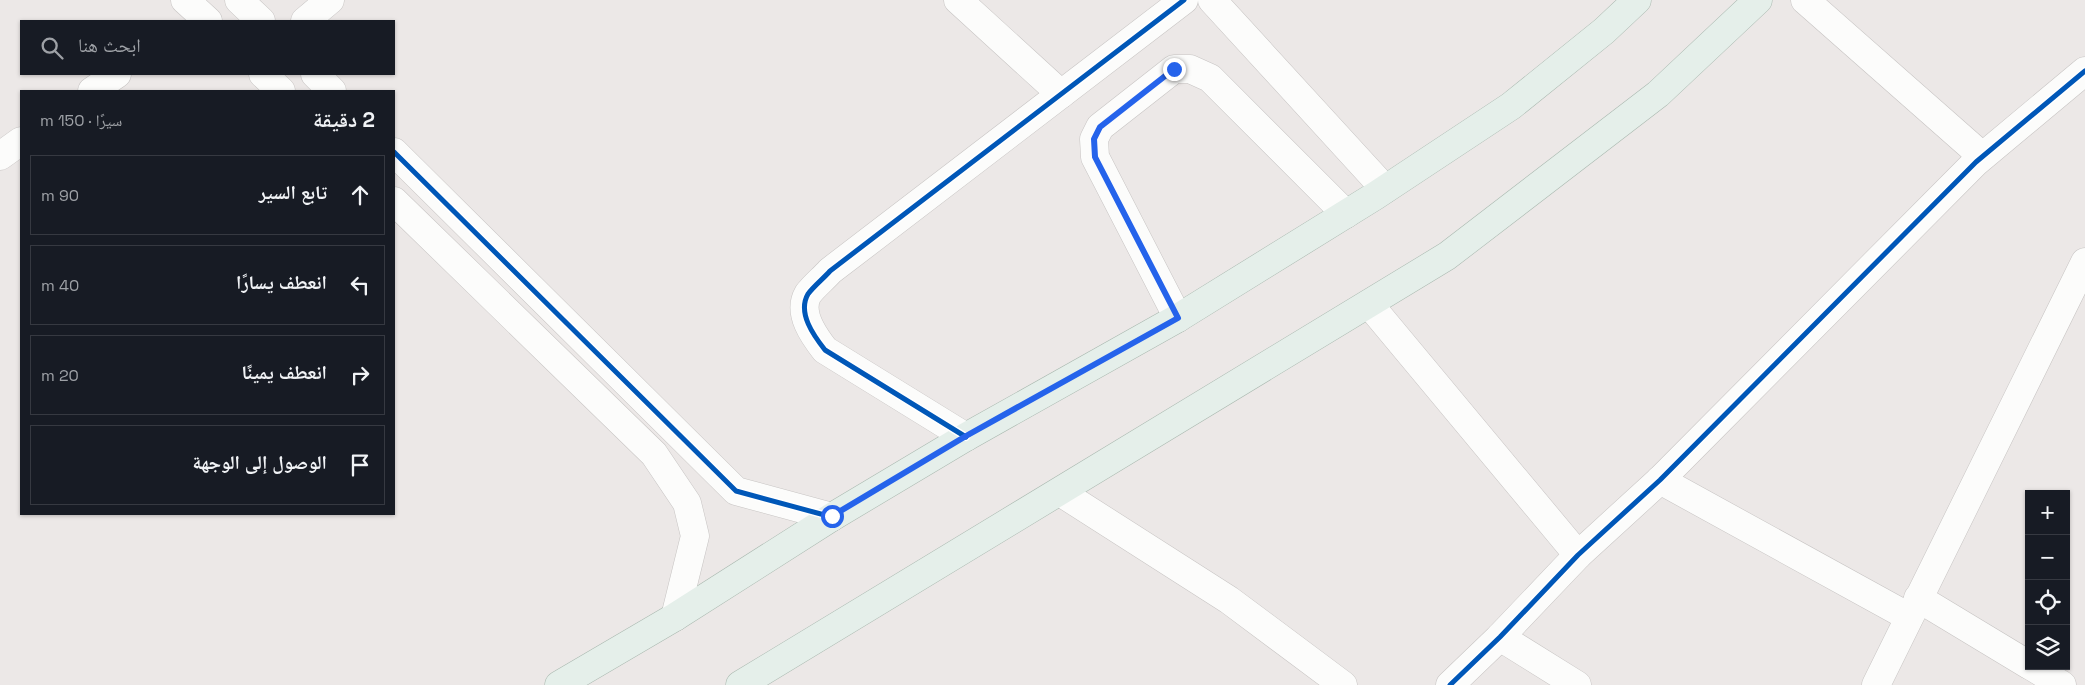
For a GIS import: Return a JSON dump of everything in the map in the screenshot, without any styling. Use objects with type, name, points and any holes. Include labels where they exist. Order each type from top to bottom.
[{"type":"main road","points":[[559,685],[675,617],[832,516],[966,436],[1178,318],[1346,214],[1511,106],[1604,31],[1637,0]]},
{"type":"main road","points":[[740,685],[1447,256],[1658,94],[1758,0]]},
{"type":"street","points":[[240,0],[260,20]]},
{"type":"street","points":[[306,20],[330,0]]},
{"type":"street","points":[[958,0],[1061,94]]},
{"type":"street","points":[[966,436],[825,350],[812,333],[804,309],[808,294],[830,272],[1184,0]]},
{"type":"street","points":[[1212,0],[1384,189]]},
{"type":"street","points":[[1805,0],[1982,156]]},
{"type":"street","points":[[1178,318],[1095,157],[1094,139],[1100,127],[1174,69],[1190,69],[1210,78],[1346,214]]},
{"type":"street","points":[[1450,685],[1500,637],[1578,555],[1660,480],[1982,156],[2085,71]]},
{"type":"street","points":[[94,90],[116,75]]},
{"type":"street","points":[[264,75],[280,90]]},
{"type":"street","points":[[316,75],[331,90]]},
{"type":"street","points":[[0,156],[20,142]]},
{"type":"street","points":[[395,153],[736,491],[832,516]]},
{"type":"street","points":[[395,202],[654,454],[687,503],[696,536],[675,617]]},
{"type":"street","points":[[1876,685],[2085,262]]},
{"type":"street","points":[[1369,304],[1578,555]]},
{"type":"street","points":[[1660,480],[2025,663]]},
{"type":"street","points":[[1060,492],[1229,600],[1343,685]]},
{"type":"street","points":[[1500,637],[1577,685]]},
{"type":"street","points":[[2037,670],[2062,685]]},
{"type":"cycle path","points":[[966,437],[825,350],[808,324],[804,309],[808,294],[830,271],[1184,0]]},
{"type":"cycle path","points":[[1450,685],[1500,637],[1578,555],[1660,480],[1976,162],[2085,71]]},
{"type":"cycle path","points":[[395,153],[736,491],[832,517]]},
{"type":"route","points":[[832,516],[966,436],[1178,318],[1095,157],[1094,139],[1100,127],[1174,69]]}]
